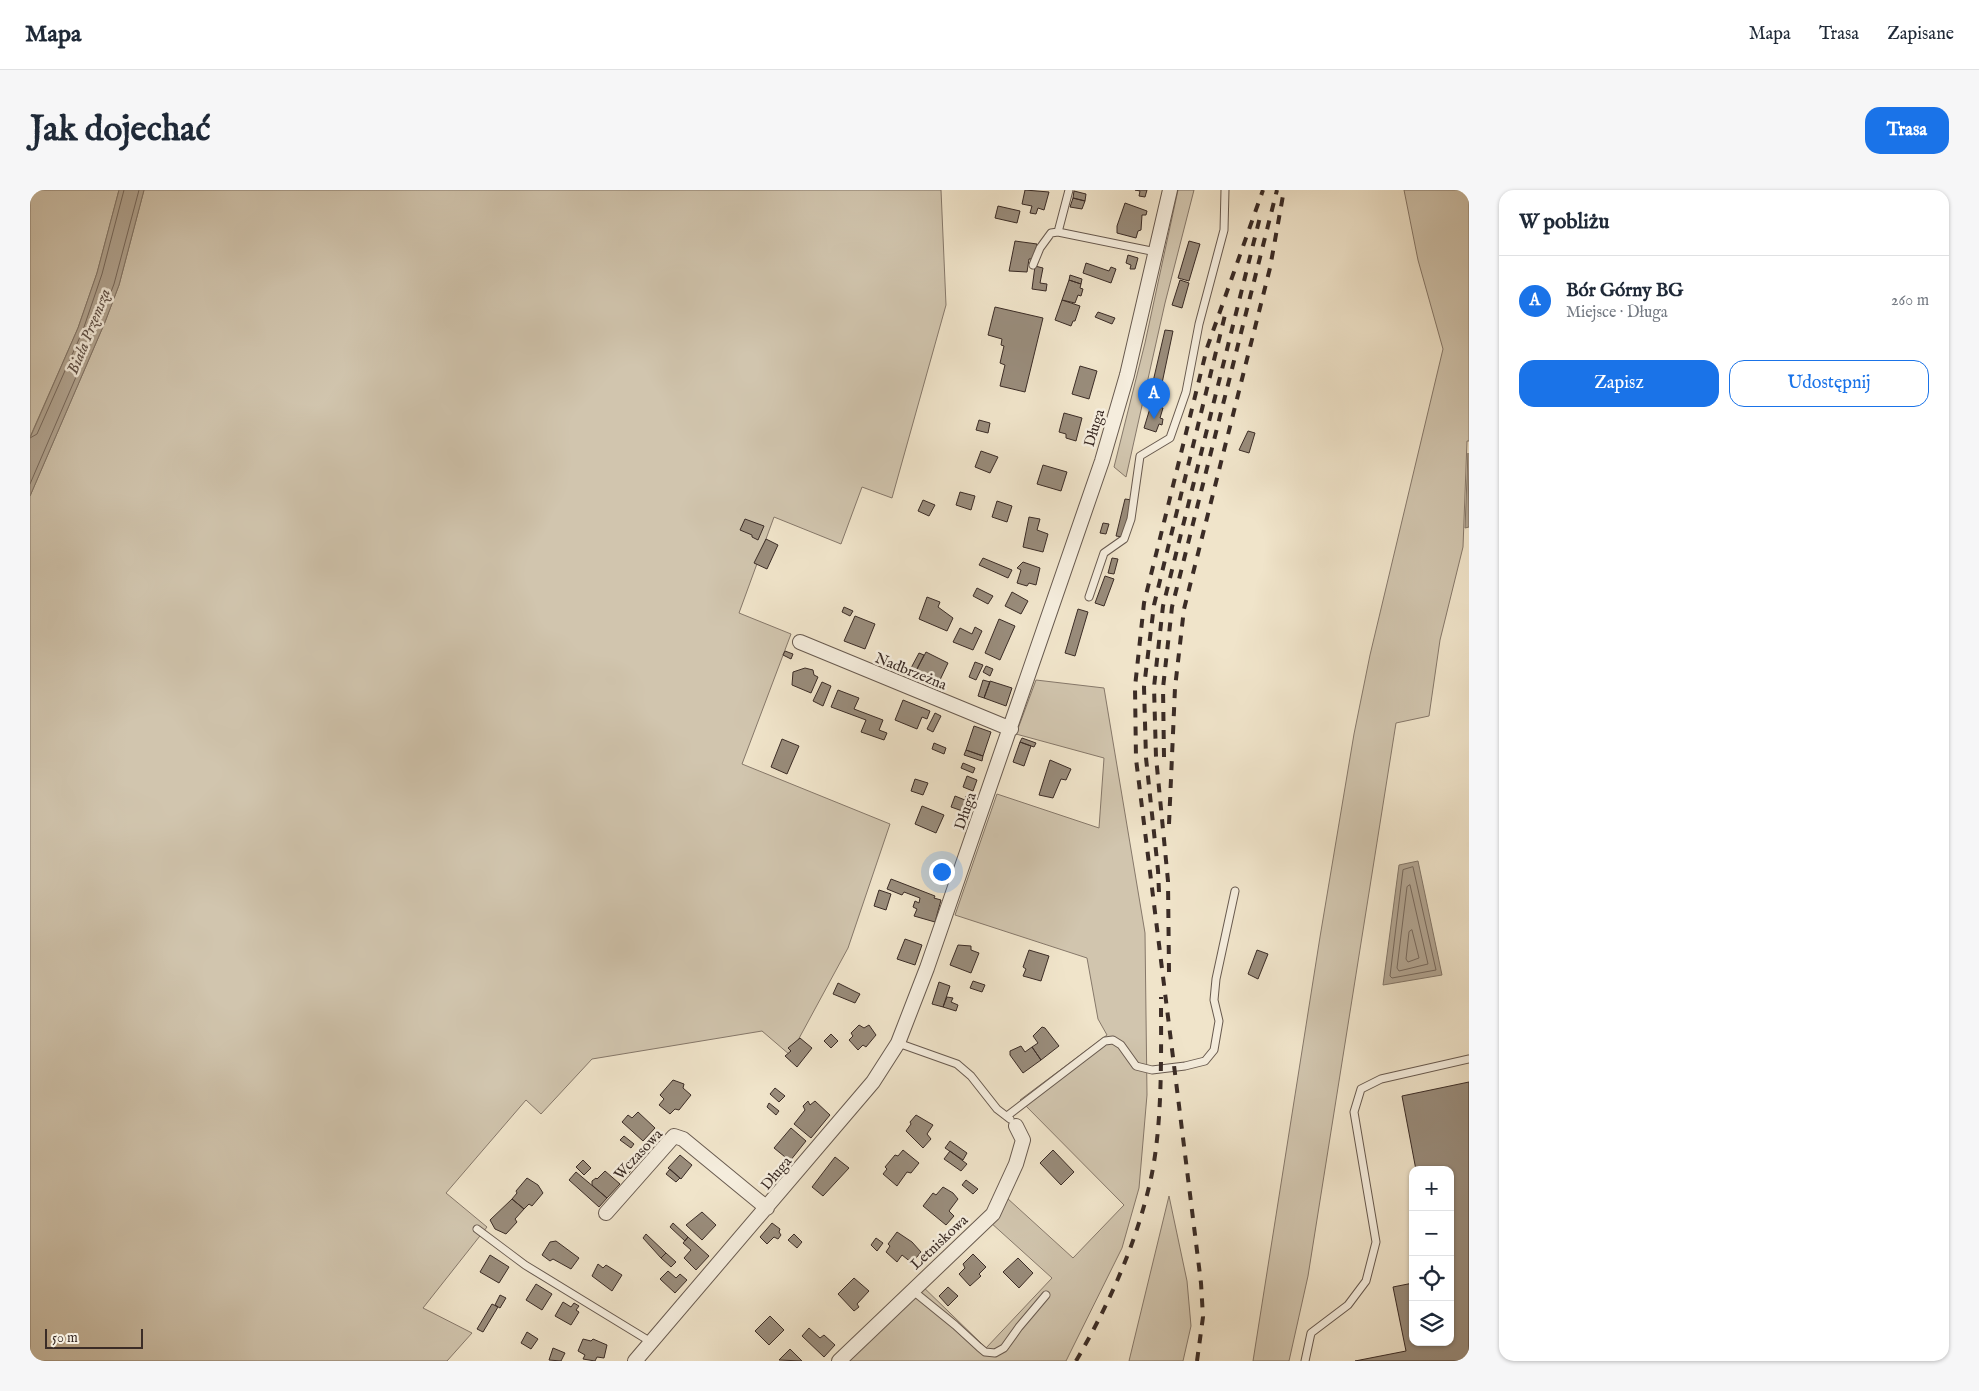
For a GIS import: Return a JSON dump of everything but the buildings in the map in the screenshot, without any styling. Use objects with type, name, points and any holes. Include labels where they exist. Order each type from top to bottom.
[{"type":"street","name":"Długa","points":[[635,1361],[873,1082],[898,1043],[927,968],[1011,729],[1102,461],[1127,375],[1170,190]]},
{"type":"street","name":"Nadbrzeżna","points":[[800,642],[1011,729]]},
{"type":"street","name":"Letniskowa","points":[[838,1361],[959,1247],[997,1208],[1016,1164],[1023,1140],[1012,1121]]},
{"type":"street","name":"Wczasowa","points":[[606,1213],[674,1136],[683,1139],[767,1208]]},
{"type":"lane","points":[[1058,232],[1069,190]]},
{"type":"lane","points":[[1089,597],[1104,553],[1124,539],[1131,519],[1140,456],[1170,438],[1186,392],[1199,324],[1224,230],[1225,190]]},
{"type":"lane","points":[[1033,265],[1051,233],[1058,232],[1156,252]]},
{"type":"lane","points":[[898,1043],[957,1064],[977,1082],[997,1109],[1012,1121],[1105,1041],[1113,1040],[1121,1046],[1136,1066],[1152,1070],[1185,1066],[1205,1061],[1214,1050],[1220,1021],[1214,1000],[1216,979],[1235,892]]},
{"type":"lane","points":[[1305,1361],[1310,1334],[1348,1305],[1366,1281],[1376,1242],[1354,1112],[1361,1089],[1381,1079],[1469,1059]]},
{"type":"lane","points":[[477,1229],[525,1265],[651,1342]]},
{"type":"lane","points":[[912,1290],[985,1352],[995,1353],[1004,1348],[1046,1295]]},
{"type":"shaded area","points":[[30,190],[119,190],[97,273],[78,328],[30,437]]},
{"type":"shaded area","points":[[144,190],[941,190],[946,305],[892,498],[862,487],[841,544],[774,517],[739,613],[791,634],[742,764],[890,824],[848,948],[790,1055],[762,1031],[592,1059],[541,1114],[526,1100],[446,1193],[487,1227],[423,1308],[472,1333],[447,1361],[30,1361],[30,496],[119,285]]},
{"type":"shaded area","points":[[1178,190],[1194,190],[1165,303],[1126,477],[1114,467],[1145,343]]},
{"type":"shaded area","points":[[1404,190],[1469,190],[1469,441],[1467,441],[1463,547],[1440,640],[1429,716],[1396,723],[1308,1276],[1289,1361],[1253,1361],[1354,734],[1370,655],[1443,349],[1418,260]]},
{"type":"shaded area","points":[[1036,680],[1104,688],[1145,933],[1147,1095],[1139,1188],[1122,1248],[1066,1361],[832,1361],[915,1279],[986,1348],[1052,1278],[990,1222],[1007,1198],[1073,1258],[1124,1205],[1020,1100],[1107,1035],[1098,1019],[1087,958],[955,915],[997,794],[1099,828],[1104,758],[1016,734]]},
{"type":"shaded area","points":[[1169,1196],[1187,1281],[1191,1326],[1183,1361],[1129,1361]]},
{"type":"water","name":"Biała Przemsza","points":[[119,190],[144,190],[119,285],[30,496],[30,438],[78,328],[97,273]]},
{"type":"water","points":[[1468,453],[1469,527],[1465,528]]},
{"type":"water","points":[[1418,861],[1442,975],[1383,985],[1399,865]]},
{"type":"railway","points":[[1197,1361],[1203,1317],[1201,1283],[1136,759],[1135,687],[1144,603],[1207,348],[1263,190]]},
{"type":"railway","points":[[1164,757],[1163,688],[1172,607],[1277,190]]},
{"type":"railway","points":[[1169,824],[1175,688],[1184,609],[1270,268],[1284,190]]},
{"type":"railway","points":[[1169,972],[1168,881],[1156,757],[1154,687],[1163,606],[1261,213]]},
{"type":"railway","points":[[1159,892],[1146,758],[1144,687],[1154,605],[1225,315]]},
{"type":"railway","points":[[1076,1361],[1119,1277],[1136,1233],[1149,1187],[1154,1165],[1159,1117],[1161,997]]},
{"type":"place","name":"Bór Górny BG","points":[[1154,419]]}]
